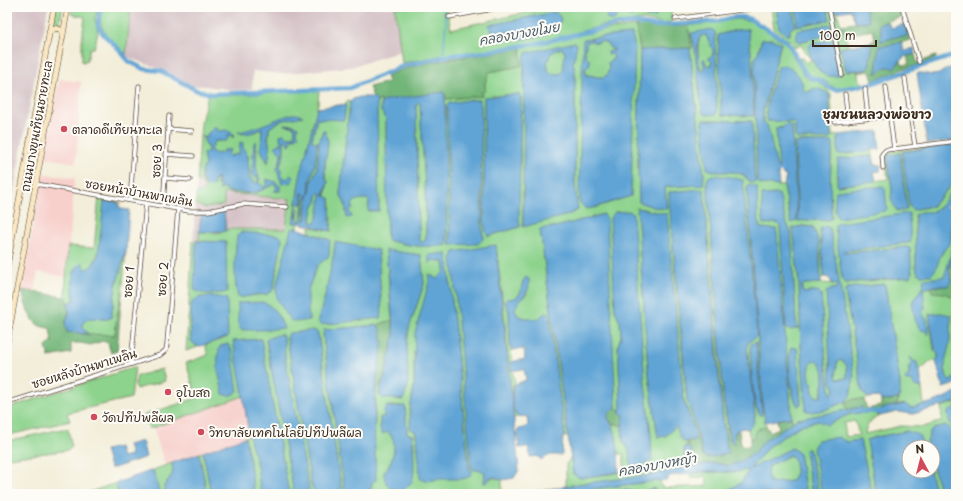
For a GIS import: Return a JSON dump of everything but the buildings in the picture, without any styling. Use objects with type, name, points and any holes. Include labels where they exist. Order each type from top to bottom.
[{"type":"main road","name":"ถนนบางขุนเทียนชายทะเล","points":[[7,267],[54,7]]},
{"type":"main road","name":"ถนนบางขุนเทียนชายทะเล","points":[[7,343],[68,7]]},
{"type":"main road","points":[[49,32],[56,28],[61,30],[63,33]]},
{"type":"street","points":[[449,17],[487,8],[499,7]]},
{"type":"street","points":[[675,19],[726,9],[762,7]]},
{"type":"street","points":[[829,7],[842,76]]},
{"type":"street","points":[[902,7],[919,62]]},
{"type":"street","points":[[905,78],[915,146]]},
{"type":"street","points":[[130,200],[139,86]]},
{"type":"street","points":[[886,87],[894,149]]},
{"type":"street","points":[[865,89],[868,118]]},
{"type":"street","points":[[845,94],[848,121]]},
{"type":"street","points":[[835,122],[910,114]]},
{"type":"street","name":"ซอย 3","points":[[163,206],[169,116]]},
{"type":"street","points":[[168,129],[192,131]]},
{"type":"street","points":[[883,168],[883,152],[894,149],[956,141]]},
{"type":"street","points":[[166,154],[193,156]]},
{"type":"street","points":[[165,178],[190,180]]},
{"type":"street","name":"ซอยหน้าบ้านพาเพลิน","points":[[36,184],[200,212],[243,204],[287,207]]},
{"type":"street","name":"ซอย 1","points":[[131,364],[146,203]]},
{"type":"street","name":"ซอย 2","points":[[166,350],[178,209]]},
{"type":"street","name":"ซอยหลังบ้านพาเพลิน","points":[[7,403],[160,355],[166,350]]},
{"type":"shaded area","points":[[7,7],[48,7],[13,194],[7,196]]},
{"type":"shaded area","points":[[131,7],[395,7],[401,51],[351,67],[281,74],[253,71],[252,89],[234,90],[205,86],[192,86],[167,71],[126,57]]},
{"type":"shaded area","points":[[59,79],[81,82],[76,163],[45,158]]},
{"type":"shaded area","points":[[42,174],[75,178],[66,277],[38,272],[35,292],[22,290]]},
{"type":"shaded area","points":[[197,181],[202,182],[204,188],[224,193],[290,199],[286,229],[226,231],[224,211],[200,223],[199,240],[193,241]]},
{"type":"shaded area","name":"วิทยาลัยเทคโนโลยีปทีปพลีผล","points":[[244,396],[249,435],[165,465],[153,427]]},
{"type":"green space","points":[[56,7],[63,7],[59,27],[53,26]]},
{"type":"green space","points":[[72,7],[98,7],[95,19],[98,33],[94,48],[90,48],[87,61],[82,62],[82,38],[85,17],[71,14]]},
{"type":"green space","points":[[102,7],[131,7],[126,55],[110,39],[103,29],[100,16]]},
{"type":"green space","points":[[395,7],[446,7],[451,29],[552,7],[620,7],[607,9],[618,13],[621,10],[627,13],[634,11],[636,7],[642,8],[655,17],[655,12],[660,10],[659,7],[671,7],[672,21],[664,24],[644,20],[605,25],[533,44],[605,30],[636,26],[640,50],[638,162],[639,202],[653,207],[667,209],[665,187],[703,185],[704,175],[690,48],[692,48],[688,26],[737,19],[751,21],[787,44],[807,79],[818,81],[831,93],[833,136],[838,135],[838,155],[872,151],[873,156],[838,159],[837,186],[888,179],[884,155],[888,152],[956,143],[903,152],[909,205],[912,210],[933,206],[956,180],[951,192],[940,206],[933,211],[915,215],[916,266],[941,256],[951,235],[951,223],[956,216],[956,245],[953,248],[944,277],[923,280],[924,285],[912,302],[924,317],[922,311],[925,308],[923,289],[930,287],[932,292],[944,293],[956,297],[954,318],[956,330],[956,378],[952,379],[950,382],[947,377],[945,367],[950,340],[929,314],[934,350],[938,353],[938,358],[936,361],[930,362],[922,369],[918,369],[911,358],[909,375],[906,377],[922,389],[924,404],[917,408],[910,408],[906,404],[897,405],[900,383],[885,284],[847,288],[845,291],[862,391],[868,398],[863,400],[855,399],[845,402],[847,410],[797,419],[793,422],[791,418],[776,229],[760,229],[749,185],[747,189],[759,356],[766,426],[759,428],[754,438],[750,438],[748,429],[753,424],[755,415],[747,347],[748,343],[756,337],[707,181],[724,403],[728,428],[724,429],[704,190],[669,192],[687,400],[697,431],[698,438],[695,440],[696,434],[684,401],[644,209],[637,208],[648,369],[658,437],[667,435],[676,425],[684,442],[687,442],[688,446],[685,446],[684,448],[685,467],[652,475],[566,486],[566,464],[571,458],[573,474],[580,478],[625,472],[623,454],[618,454],[613,424],[622,425],[623,441],[629,451],[631,466],[651,461],[651,435],[645,384],[621,212],[615,212],[615,310],[620,321],[621,336],[618,346],[621,407],[619,412],[616,408],[604,214],[560,226],[540,229],[568,436],[565,437],[549,313],[538,319],[518,316],[515,309],[518,301],[527,294],[523,281],[520,294],[515,298],[507,299],[505,302],[509,311],[510,346],[512,350],[511,362],[515,384],[513,385],[515,414],[518,417],[513,418],[505,323],[496,245],[485,248],[476,470],[481,470],[485,473],[484,483],[492,478],[502,480],[502,492],[494,494],[371,494],[373,480],[376,389],[382,382],[379,394],[403,400],[408,386],[407,345],[409,328],[424,284],[421,255],[386,251],[392,321],[378,325],[324,330],[323,336],[345,494],[342,494],[318,333],[314,330],[287,338],[311,484],[315,494],[310,494],[307,483],[285,357],[284,338],[279,335],[266,339],[294,494],[289,494],[261,339],[233,341],[244,396],[149,429],[144,415],[197,398],[186,363],[208,355],[205,345],[228,337],[191,305],[191,341],[198,347],[186,351],[193,241],[199,240],[199,232],[219,233],[228,229],[286,229],[290,199],[224,193],[224,205],[205,208],[196,204],[196,194],[205,190],[202,182],[197,181],[201,122],[208,94],[236,95],[319,90],[318,104],[307,149],[309,147],[308,158],[307,152],[300,177],[295,211],[297,203],[300,202],[303,192],[301,221],[298,221],[298,214],[295,216],[295,212],[293,223],[298,222],[297,228],[291,229],[309,320],[307,301],[308,289],[315,270],[330,240],[309,232],[310,227],[331,231],[332,218],[330,215],[330,198],[326,197],[325,193],[325,197],[323,196],[328,182],[325,173],[327,137],[322,134],[319,142],[314,142],[312,140],[317,118],[325,117],[334,113],[346,105],[348,101],[350,102],[340,193],[345,204],[347,217],[352,217],[349,210],[353,202],[360,199],[367,199],[369,201],[368,206],[379,211],[376,107],[377,101],[381,100],[381,111],[386,118],[387,240],[417,246],[447,245],[445,99],[482,96],[481,91],[485,90],[485,83],[489,72],[521,66],[521,47],[448,59],[441,56],[402,63]],"holes":[[[555,12],[552,26],[545,27],[518,37],[515,33],[494,31],[490,25]],[[748,29],[754,116],[723,115],[721,109],[718,35],[736,30]],[[715,32],[717,84],[700,98],[695,50],[691,34]],[[632,34],[631,196],[593,208],[584,40]],[[762,39],[781,43],[763,111],[763,123],[777,167],[780,169],[776,128],[792,126],[795,178],[791,223],[784,186],[760,184],[754,70],[755,58]],[[575,42],[577,44],[573,63],[575,72],[575,184],[578,210],[568,215],[523,226],[524,59]],[[803,84],[803,89],[805,92],[811,91],[795,137],[795,124],[792,122],[767,121]],[[519,94],[521,97],[520,227],[488,236],[484,221],[484,97]],[[480,100],[482,231],[484,238],[450,245],[447,105],[450,103]],[[293,114],[302,116],[280,121],[269,128],[268,162],[261,150],[262,128],[256,132],[242,134],[239,132],[253,129]],[[703,120],[752,121],[755,182],[751,183],[743,175],[732,172],[717,172]],[[285,125],[294,125],[297,133],[296,138],[291,140],[288,145],[289,141],[284,139],[284,154],[280,164],[281,172],[284,179],[290,183],[282,184],[277,169],[281,157],[281,153],[277,150],[281,145],[280,135],[294,137],[295,128]],[[214,128],[217,128],[218,131],[234,135],[233,138],[231,135],[228,135],[221,141],[215,141],[211,149],[212,152],[215,154],[228,151],[227,154],[231,157],[232,155],[240,154],[240,143],[248,156],[250,179],[264,187],[267,185],[267,180],[276,182],[280,191],[275,191],[277,188],[275,184],[258,192],[250,194],[241,193],[218,185],[218,178],[206,186],[201,179],[205,165],[203,154],[209,152],[202,136],[207,137]],[[833,142],[830,175],[832,218],[795,143]],[[254,143],[257,148],[256,167],[258,182],[257,176],[253,178],[252,169]],[[900,153],[907,209],[891,200],[892,188],[887,163]],[[768,195],[779,195],[786,222],[791,232],[796,320],[798,328],[794,329],[786,329],[780,226],[777,223],[770,224],[762,217]],[[839,223],[911,242],[844,250],[844,253],[906,247],[910,248],[912,275],[909,277],[845,283]],[[802,226],[813,227],[816,233],[820,252],[821,278],[824,277],[820,229],[834,254],[854,377],[850,397],[845,402],[825,410],[806,410],[801,346],[799,284],[793,228]],[[196,241],[226,242],[224,292],[213,293]],[[335,242],[350,245],[318,320],[329,281]],[[236,244],[281,248],[266,295],[238,297],[236,289]],[[447,253],[469,466],[472,473],[426,481],[410,410],[414,386],[414,352],[429,282],[429,275],[437,279],[445,271],[444,262],[434,260],[429,256]],[[756,342],[762,412],[761,416],[756,408],[754,398],[750,348]],[[797,348],[801,404],[798,406],[791,388],[789,353]],[[405,406],[407,433],[412,435],[414,446],[412,481],[384,473],[390,464],[394,453],[394,442],[388,432],[382,434],[386,407]]]},
{"type":"green space","points":[[771,7],[776,7],[779,28],[790,35],[790,29],[795,26],[793,7],[796,7],[797,26],[829,20],[827,7],[832,7],[833,11],[837,12],[848,46],[840,48],[846,71],[857,71],[860,81],[864,84],[836,89],[823,80],[810,76],[804,69],[799,58],[801,57],[806,63],[811,60],[801,45],[794,48],[792,42],[783,37],[780,32],[777,32],[774,29]]},
{"type":"green space","points":[[865,7],[900,7],[903,16],[879,24],[881,32],[880,41],[908,35],[904,24],[906,23],[911,40],[879,46],[876,73],[886,67],[898,64],[901,60],[902,65],[909,64],[907,56],[915,54],[917,63],[936,56],[936,58],[922,64],[902,69],[873,81],[870,71],[858,73],[857,71],[869,68],[872,49],[871,42],[875,40],[873,30],[846,35],[841,25],[869,21]]},
{"type":"green space","points":[[641,25],[654,27],[688,26],[692,48],[640,50],[636,26]]},
{"type":"green space","points":[[706,35],[713,50],[711,65],[707,66],[705,60],[704,69],[702,72],[699,60],[698,43],[701,36]]},
{"type":"green space","points":[[591,41],[597,43],[602,41],[607,43],[610,48],[616,50],[608,52],[613,54],[614,58],[608,62],[609,68],[607,75],[605,76],[600,77],[586,75],[585,50],[587,42]]},
{"type":"green space","points":[[521,47],[521,66],[489,72],[485,83],[485,91],[481,92],[482,96],[445,99],[445,94],[386,100],[381,103],[381,100],[377,101],[373,97],[369,87],[388,82],[386,76],[419,65]]},
{"type":"green space","points":[[562,48],[564,51],[565,65],[562,71],[560,74],[549,73],[547,61],[550,59],[550,54]]},
{"type":"green space","points":[[418,102],[420,103],[426,206],[426,241],[422,242],[419,240],[416,105]]},
{"type":"green space","points":[[318,143],[317,169],[311,182],[311,188],[305,212],[306,221],[304,221],[303,213],[305,200],[309,193],[310,180],[315,165]]},
{"type":"green space","points":[[319,192],[321,193],[320,209],[315,223],[312,222],[312,214]]},
{"type":"green space","points":[[99,197],[122,203],[104,202],[98,253],[92,266],[72,279],[74,301],[68,303],[65,297],[68,246],[94,248]]},
{"type":"green space","points":[[126,251],[122,293],[117,315],[115,335],[88,334],[83,328],[83,323],[87,320],[94,318],[111,318],[116,286]]},
{"type":"green space","points":[[954,253],[956,253],[956,297],[944,293],[932,292],[930,287],[948,286],[951,281],[949,269]]},
{"type":"green space","points":[[805,284],[837,284],[830,340],[830,367],[835,389],[831,396],[826,363],[821,294],[808,292],[804,293],[802,290],[802,286]]},
{"type":"green space","points":[[22,290],[65,297],[68,304],[68,310],[65,324],[81,334],[115,335],[117,315],[122,293],[117,351],[111,353],[108,343],[103,341],[90,345],[71,343],[71,353],[49,357],[46,347],[52,341],[50,328],[40,326],[33,320],[28,310]]},
{"type":"green space","points":[[392,321],[394,336],[384,379],[376,389],[381,329],[378,325]]},
{"type":"green space","points":[[816,360],[820,363],[824,372],[824,382],[820,397],[816,397],[813,393],[812,383],[810,381],[809,371],[811,363]]},
{"type":"green space","points":[[841,360],[846,366],[847,378],[838,379],[836,377],[837,362]]},
{"type":"green space","points":[[135,367],[131,398],[67,413],[70,421],[9,435],[7,428],[7,408]]},
{"type":"green space","points":[[162,369],[165,381],[136,389],[135,385],[137,376]]},
{"type":"green space","points":[[855,399],[864,400],[867,409],[881,406],[881,401],[898,399],[897,405],[883,408],[875,413],[863,413],[862,407],[847,410],[845,402]]},
{"type":"green space","points":[[956,402],[956,407],[948,412],[949,420],[956,435],[956,448],[950,428],[929,437],[928,439],[917,439],[907,431],[867,440],[876,494],[863,494],[872,492],[860,440],[847,442],[817,440],[822,493],[825,494],[819,494],[809,449],[805,450],[812,494],[806,494],[799,453],[792,448],[749,470],[769,446],[801,425],[819,421],[827,424],[853,414],[867,412],[880,416],[870,423],[865,434],[901,426],[923,427],[942,421],[941,407]],"holes":[[[855,421],[859,435],[846,437],[844,423]]]},
{"type":"green space","points":[[616,408],[625,415],[622,425],[613,424],[608,418],[609,412]]},
{"type":"green space","points":[[785,418],[791,418],[793,422],[764,441],[756,451],[741,461],[729,466],[715,463],[692,466],[690,463],[693,455],[687,442],[698,438],[703,456],[716,457],[728,452],[724,429],[728,428],[731,441],[734,443],[735,432],[739,431],[741,444],[744,447],[750,445],[750,438],[754,438],[755,431],[766,426],[770,432],[779,428],[777,421]]},
{"type":"green space","points":[[68,429],[72,447],[69,450],[9,458],[7,457],[7,441]]},
{"type":"green space","points":[[249,435],[257,466],[261,494],[254,494],[245,437]]},
{"type":"green space","points":[[203,452],[211,494],[207,494],[199,453]]},
{"type":"green space","points":[[790,455],[795,461],[796,473],[792,481],[771,483],[767,475],[769,466]]},
{"type":"green space","points":[[172,463],[173,473],[164,486],[165,494],[160,494],[153,470]]},
{"type":"green space","points":[[749,470],[741,483],[730,489],[730,494],[659,494],[654,488],[639,492],[624,489],[619,494],[552,494],[660,480],[662,488],[707,486],[706,476],[691,479],[690,474]]},
{"type":"green space","points":[[932,479],[937,479],[941,494],[936,494]]},
{"type":"green space","points":[[116,483],[118,494],[84,494]]},
{"type":"water","points":[[620,7],[659,7],[660,10],[655,12],[656,17],[646,17],[646,12],[642,8],[636,8],[634,11],[634,16],[630,16],[621,10],[614,20],[608,20],[606,18],[608,15],[607,9]]},
{"type":"water","points":[[776,7],[793,7],[795,26],[790,29],[790,35],[786,35],[779,28]]},
{"type":"water","points":[[796,7],[827,7],[830,20],[797,26]]},
{"type":"water","points":[[832,7],[865,7],[869,21],[856,23],[851,10],[837,12],[833,11]]},
{"type":"water","points":[[555,12],[559,15],[561,20],[558,25],[545,27],[545,35],[519,40],[515,33],[490,30],[489,25]]},
{"type":"water","points":[[888,22],[891,28],[904,24],[908,35],[880,41],[881,32],[879,24]]},
{"type":"water","points":[[830,24],[833,34],[799,42],[797,40],[797,30]]},
{"type":"water","points":[[712,29],[715,32],[717,114],[707,115],[702,112],[695,50],[691,33]],"holes":[[[706,35],[713,50],[713,55],[708,58],[712,62],[711,65],[707,66],[704,58],[702,62],[704,63],[704,69],[702,72],[700,69],[698,48],[701,36]]]},
{"type":"water","points":[[748,29],[752,60],[754,116],[722,115],[718,35],[736,30]]},
{"type":"water","points":[[632,34],[635,48],[631,196],[586,209],[580,203],[579,191],[583,40]],"holes":[[[591,41],[597,43],[602,41],[607,43],[610,48],[615,50],[608,52],[608,55],[613,54],[614,58],[608,62],[609,68],[607,75],[602,77],[586,75],[585,69],[590,65],[589,59],[586,58],[585,50],[587,42]]]},
{"type":"water","points":[[762,39],[772,39],[781,43],[763,111],[763,123],[767,125],[777,167],[779,168],[776,128],[782,128],[786,124],[792,126],[797,221],[791,223],[784,186],[786,175],[783,175],[781,171],[778,174],[779,186],[760,184],[757,181],[754,70],[755,58]]},
{"type":"water","points":[[831,40],[834,42],[841,73],[838,76],[824,75],[814,64],[808,50],[808,46],[812,43]]},
{"type":"water","points":[[575,42],[577,45],[573,63],[575,72],[575,184],[578,210],[568,215],[523,227],[524,58],[526,53]],"holes":[[[562,48],[565,53],[563,70],[560,74],[549,73],[547,61],[550,59],[550,54]]]},
{"type":"water","points":[[871,42],[872,49],[869,68],[865,70],[846,71],[840,48]]},
{"type":"water","points":[[901,42],[905,52],[914,48],[915,54],[904,57],[894,68],[886,67],[876,74],[879,46]]},
{"type":"water","points":[[690,48],[704,175],[703,185],[665,187],[667,209],[653,207],[639,202],[638,162],[640,50]]},
{"type":"water","points":[[784,65],[800,77],[805,92],[811,91],[813,88],[820,89],[829,94],[831,139],[797,139],[795,137],[795,124],[792,122],[767,121],[767,103],[778,67]]},
{"type":"water","points":[[956,66],[956,140],[927,144],[917,73],[932,75],[939,74],[946,69]]},
{"type":"water","points":[[443,92],[445,94],[447,245],[417,246],[387,240],[386,119],[381,111],[381,103],[386,100]],"holes":[[[419,102],[426,223],[426,240],[422,242],[419,240],[416,105]]]},
{"type":"water","points":[[519,94],[521,97],[520,227],[488,236],[485,231],[484,221],[484,97]]},
{"type":"water","points":[[360,97],[373,97],[377,101],[379,211],[368,211],[369,201],[367,199],[358,200],[353,203],[353,208],[349,210],[352,217],[347,218],[345,204],[340,193],[350,102],[353,99]]},
{"type":"water","points":[[480,100],[481,107],[482,231],[484,238],[478,244],[450,245],[447,105],[450,103]]},
{"type":"water","points":[[346,104],[344,120],[317,119],[312,140],[314,142],[319,142],[323,130],[325,130],[328,143],[325,174],[328,182],[323,196],[325,196],[327,186],[326,197],[330,198],[331,231],[293,223],[300,177],[317,108]],"holes":[[[318,143],[317,169],[311,182],[311,188],[307,201],[306,220],[304,221],[303,213],[305,200],[309,193],[310,180],[315,165]],[[319,192],[321,194],[320,205],[315,223],[311,222],[311,219],[314,207],[318,201],[317,196]],[[302,193],[304,193],[301,221],[297,220],[298,214],[296,217],[295,216],[297,215],[295,211],[297,203],[301,205]]]},
{"type":"water","points":[[293,114],[303,116],[280,121],[269,128],[268,138],[270,149],[268,163],[261,150],[262,128],[247,134],[238,132],[252,129]]},
{"type":"water","points":[[703,120],[752,121],[755,182],[751,183],[743,174],[733,172],[717,172],[707,169],[702,123]]},
{"type":"water","points":[[285,124],[298,127],[297,133],[299,136],[291,140],[291,144],[288,145],[288,141],[284,140],[283,159],[280,164],[281,172],[284,179],[287,179],[291,175],[293,178],[290,182],[282,184],[277,169],[281,153],[275,147],[277,145],[281,145],[280,135],[284,134],[287,137],[294,137],[295,128]]},
{"type":"water","points":[[214,128],[217,128],[218,131],[226,130],[234,134],[233,138],[231,135],[228,135],[228,139],[226,141],[215,141],[211,149],[212,152],[220,153],[224,152],[223,150],[230,149],[231,151],[227,154],[231,157],[232,155],[239,154],[240,142],[243,143],[243,148],[248,156],[250,179],[256,183],[260,183],[264,187],[267,185],[267,179],[276,182],[280,186],[280,191],[274,191],[277,188],[275,184],[255,193],[229,192],[223,187],[223,189],[220,190],[220,185],[217,185],[218,178],[216,178],[216,181],[213,181],[214,185],[210,187],[206,186],[202,176],[202,171],[205,165],[203,153],[209,151],[202,136],[207,137],[207,134]]},
{"type":"water","points":[[878,131],[880,149],[838,155],[838,135]]},
{"type":"water","points":[[256,141],[256,167],[260,180],[258,182],[257,176],[254,179],[252,169],[254,143]]},
{"type":"water","points":[[833,142],[830,182],[832,218],[828,220],[798,221],[795,143]]},
{"type":"water","points":[[956,144],[956,180],[932,206],[912,210],[909,205],[902,152]]},
{"type":"water","points":[[900,153],[907,209],[897,211],[891,200],[892,188],[887,156]]},
{"type":"water","points":[[873,156],[875,165],[881,165],[880,171],[874,172],[876,181],[837,186],[838,159]]},
{"type":"water","points":[[714,175],[743,180],[757,331],[756,337],[748,343],[747,347],[755,415],[753,424],[748,429],[742,428],[735,432],[734,444],[731,441],[724,403],[707,181],[708,177]]},
{"type":"water","points":[[749,185],[757,187],[758,220],[760,228],[776,229],[777,234],[791,407],[791,418],[765,422],[747,188]]},
{"type":"water","points":[[955,185],[956,203],[946,206],[947,208],[956,207],[956,216],[953,219],[951,226],[951,242],[949,247],[944,249],[934,272],[931,275],[920,275],[917,272],[916,266],[915,215],[921,212],[935,211],[939,208]]},
{"type":"water","points":[[883,187],[885,189],[887,209],[885,211],[838,218],[835,209],[836,191]]},
{"type":"water","points":[[700,189],[704,190],[718,367],[724,429],[728,452],[713,457],[703,456],[687,400],[669,200],[669,192]]},
{"type":"water","points":[[779,194],[786,222],[791,232],[796,320],[798,328],[790,330],[786,329],[780,226],[777,223],[764,224],[762,214],[762,195]]},
{"type":"water","points":[[104,201],[117,202],[121,209],[129,210],[126,251],[116,286],[111,318],[93,318],[86,320],[83,323],[83,328],[88,334],[67,332],[65,324],[69,313],[68,303],[74,301],[73,275],[82,262],[85,269],[91,267],[98,256]]},
{"type":"water","points":[[637,208],[667,214],[684,401],[696,434],[695,440],[684,442],[680,438],[676,426],[667,435],[658,438],[648,369]]},
{"type":"water","points":[[224,211],[226,231],[199,232],[202,215]]},
{"type":"water","points":[[629,211],[633,214],[652,461],[636,467],[631,466],[629,451],[623,441],[622,425],[624,415],[619,412],[621,407],[618,346],[621,336],[620,321],[615,310],[610,218],[615,212]]},
{"type":"water","points":[[909,213],[911,242],[844,251],[845,253],[906,247],[910,248],[912,275],[909,277],[845,283],[842,280],[835,225],[839,223]]},
{"type":"water","points":[[604,214],[607,221],[616,408],[609,412],[608,418],[612,424],[616,437],[619,472],[580,478],[573,474],[540,229],[560,226]]},
{"type":"water","points":[[802,226],[813,227],[819,242],[821,283],[805,284],[802,286],[802,290],[804,293],[818,291],[821,294],[826,363],[831,395],[835,389],[831,382],[826,292],[837,288],[837,284],[832,284],[827,277],[824,277],[820,229],[825,226],[830,228],[854,377],[850,397],[845,402],[825,410],[813,412],[806,411],[801,346],[799,284],[793,228]],"holes":[[[816,360],[820,363],[824,372],[821,397],[816,397],[813,392],[812,382],[810,381],[809,371],[811,363]],[[841,360],[846,366],[847,378],[838,379],[836,377],[837,362]]]},
{"type":"water","points":[[297,228],[330,240],[329,256],[317,266],[308,290],[309,320],[296,322],[290,320],[277,299],[276,287],[291,229]]},
{"type":"water","points":[[241,232],[279,235],[282,238],[273,290],[266,295],[238,297],[235,282],[235,259],[237,236]]},
{"type":"water","points":[[196,241],[226,242],[227,292],[205,294],[194,289]]},
{"type":"water","points":[[335,242],[378,250],[382,313],[381,318],[320,325],[318,320],[325,296]]},
{"type":"water","points":[[496,245],[519,470],[514,478],[502,480],[495,477],[489,478],[488,482],[484,483],[485,473],[481,470],[473,470],[471,465],[452,257],[454,252]]},
{"type":"water","points":[[956,245],[956,253],[954,253],[949,269],[951,281],[948,286],[935,286],[923,289],[925,308],[922,311],[924,317],[927,319],[928,335],[926,331],[920,330],[915,319],[912,302],[924,285],[923,279],[944,277],[953,248]]},
{"type":"water","points":[[386,250],[421,255],[424,284],[409,328],[407,345],[408,386],[403,400],[383,398],[379,395],[394,336]]},
{"type":"water","points":[[447,253],[469,466],[472,473],[469,477],[463,479],[438,479],[426,481],[420,479],[417,437],[415,431],[410,429],[410,410],[414,386],[415,333],[429,282],[429,274],[437,279],[445,271],[444,262],[434,260],[429,263],[429,255]]},
{"type":"water","points":[[526,277],[529,279],[527,292],[515,309],[518,316],[526,318],[538,319],[546,312],[549,313],[565,437],[563,437],[562,455],[550,455],[543,459],[540,459],[538,456],[530,457],[529,447],[519,448],[517,430],[528,426],[527,416],[518,417],[515,414],[512,397],[513,385],[526,380],[524,369],[511,371],[510,362],[525,359],[524,349],[512,350],[510,346],[509,311],[505,302],[507,299],[515,298],[520,294],[523,281]]},
{"type":"water","points":[[885,284],[900,383],[900,394],[898,399],[881,401],[879,397],[868,398],[862,391],[845,291],[847,288]]},
{"type":"water","points":[[211,296],[227,299],[228,337],[198,347],[191,341],[191,305],[197,298]]},
{"type":"water","points":[[263,302],[274,310],[284,328],[241,330],[238,324],[238,303]]},
{"type":"water","points":[[941,313],[951,315],[950,340],[945,367],[947,377],[950,382],[952,379],[956,378],[956,384],[943,388],[936,361],[938,354],[935,350],[929,314]]},
{"type":"water","points":[[378,325],[382,335],[382,350],[375,394],[376,480],[373,481],[371,494],[345,494],[323,336],[324,330]]},
{"type":"water","points":[[314,330],[318,333],[342,494],[315,494],[311,484],[287,338],[289,333]]},
{"type":"water","points":[[281,334],[284,338],[285,357],[310,494],[294,494],[266,339]]},
{"type":"water","points":[[261,339],[289,494],[261,494],[257,466],[249,435],[233,341]]},
{"type":"water","points":[[756,342],[762,412],[761,416],[758,412],[754,395],[750,348],[751,344]]},
{"type":"water","points":[[228,344],[232,351],[238,391],[225,395],[223,394],[219,376],[218,353],[220,346]]},
{"type":"water","points":[[791,347],[797,348],[801,404],[798,406],[795,401],[791,385],[789,359]]},
{"type":"water","points":[[910,357],[913,361],[917,362],[918,369],[920,369],[922,389],[914,386],[912,381],[906,381],[905,379],[909,375],[909,367],[911,366]]},
{"type":"water","points":[[956,392],[956,402],[913,414],[897,412],[880,416],[875,413],[883,408],[906,404],[910,408],[914,408],[937,401]]},
{"type":"water","points":[[405,406],[407,433],[412,435],[414,465],[412,481],[403,491],[392,489],[386,482],[384,473],[390,464],[394,453],[394,442],[388,432],[382,434],[380,429],[380,417],[384,417],[384,410],[386,407]]},
{"type":"water","points":[[862,407],[863,413],[850,414],[827,425],[819,421],[801,425],[769,446],[750,469],[792,448],[799,453],[806,494],[730,494],[730,489],[741,483],[749,470],[738,472],[701,472],[669,476],[667,480],[552,494],[521,494],[577,484],[652,475],[685,467],[685,446],[688,446],[693,455],[690,463],[692,466],[715,463],[729,466],[741,461],[756,451],[764,441],[797,419]],"holes":[[[790,455],[795,461],[796,473],[792,481],[771,483],[767,475],[769,466]]]},
{"type":"water","points":[[956,407],[956,437],[948,412]]},
{"type":"water","points":[[945,425],[950,428],[956,448],[956,494],[941,494],[937,479],[941,479],[941,439],[928,439],[930,432],[935,428]]},
{"type":"water","points":[[907,431],[919,435],[921,439],[901,439],[901,479],[932,479],[936,494],[876,494],[867,440]]},
{"type":"water","points":[[245,437],[254,494],[211,494],[203,452]]},
{"type":"water","points":[[838,437],[847,442],[860,440],[872,492],[863,494],[822,493],[813,449],[817,440]]},
{"type":"water","points":[[142,441],[146,457],[110,468],[105,450],[119,447],[122,458],[131,456],[128,445]]},
{"type":"water","points":[[809,449],[819,494],[812,494],[805,450]]},
{"type":"water","points":[[199,453],[207,494],[165,494],[164,486],[173,473],[172,463]]},
{"type":"water","points":[[153,470],[160,494],[118,494],[116,483]]},
{"type":"water","points":[[654,488],[659,494],[619,494],[624,489],[639,492]]},
{"type":"water","points":[[516,491],[521,494],[494,494]]},
{"type":"waterway","name":"คลองบางขโมย","points":[[100,7],[98,25],[103,34],[120,50],[128,61],[144,69],[161,71],[196,90],[212,94],[350,88],[403,66],[452,55],[478,53],[539,43],[616,25],[634,23],[656,26],[719,21],[734,17],[750,19],[785,40],[805,73],[810,77],[823,82],[828,87],[836,90],[870,84],[956,55]]},
{"type":"waterway","points":[[443,7],[446,23],[443,57]]},
{"type":"waterway","name":"คลองบางหญ้า","points":[[858,411],[882,412]]},
{"type":"place","name":"ตลาดดีเทียนทะเล","points":[[64,129]]},
{"type":"place","name":"อุโบสถ","points":[[168,392]]},
{"type":"place","name":"วัดปทีปพลีผล","points":[[94,417]]},
{"type":"place","name":"วิทยาลัยเทคโนโลยีปทีปพลีผล","points":[[201,432]]},
{"type":"district","name":"ชุมชนหลวงพ่อขาว","points":[[877,113]]}]
